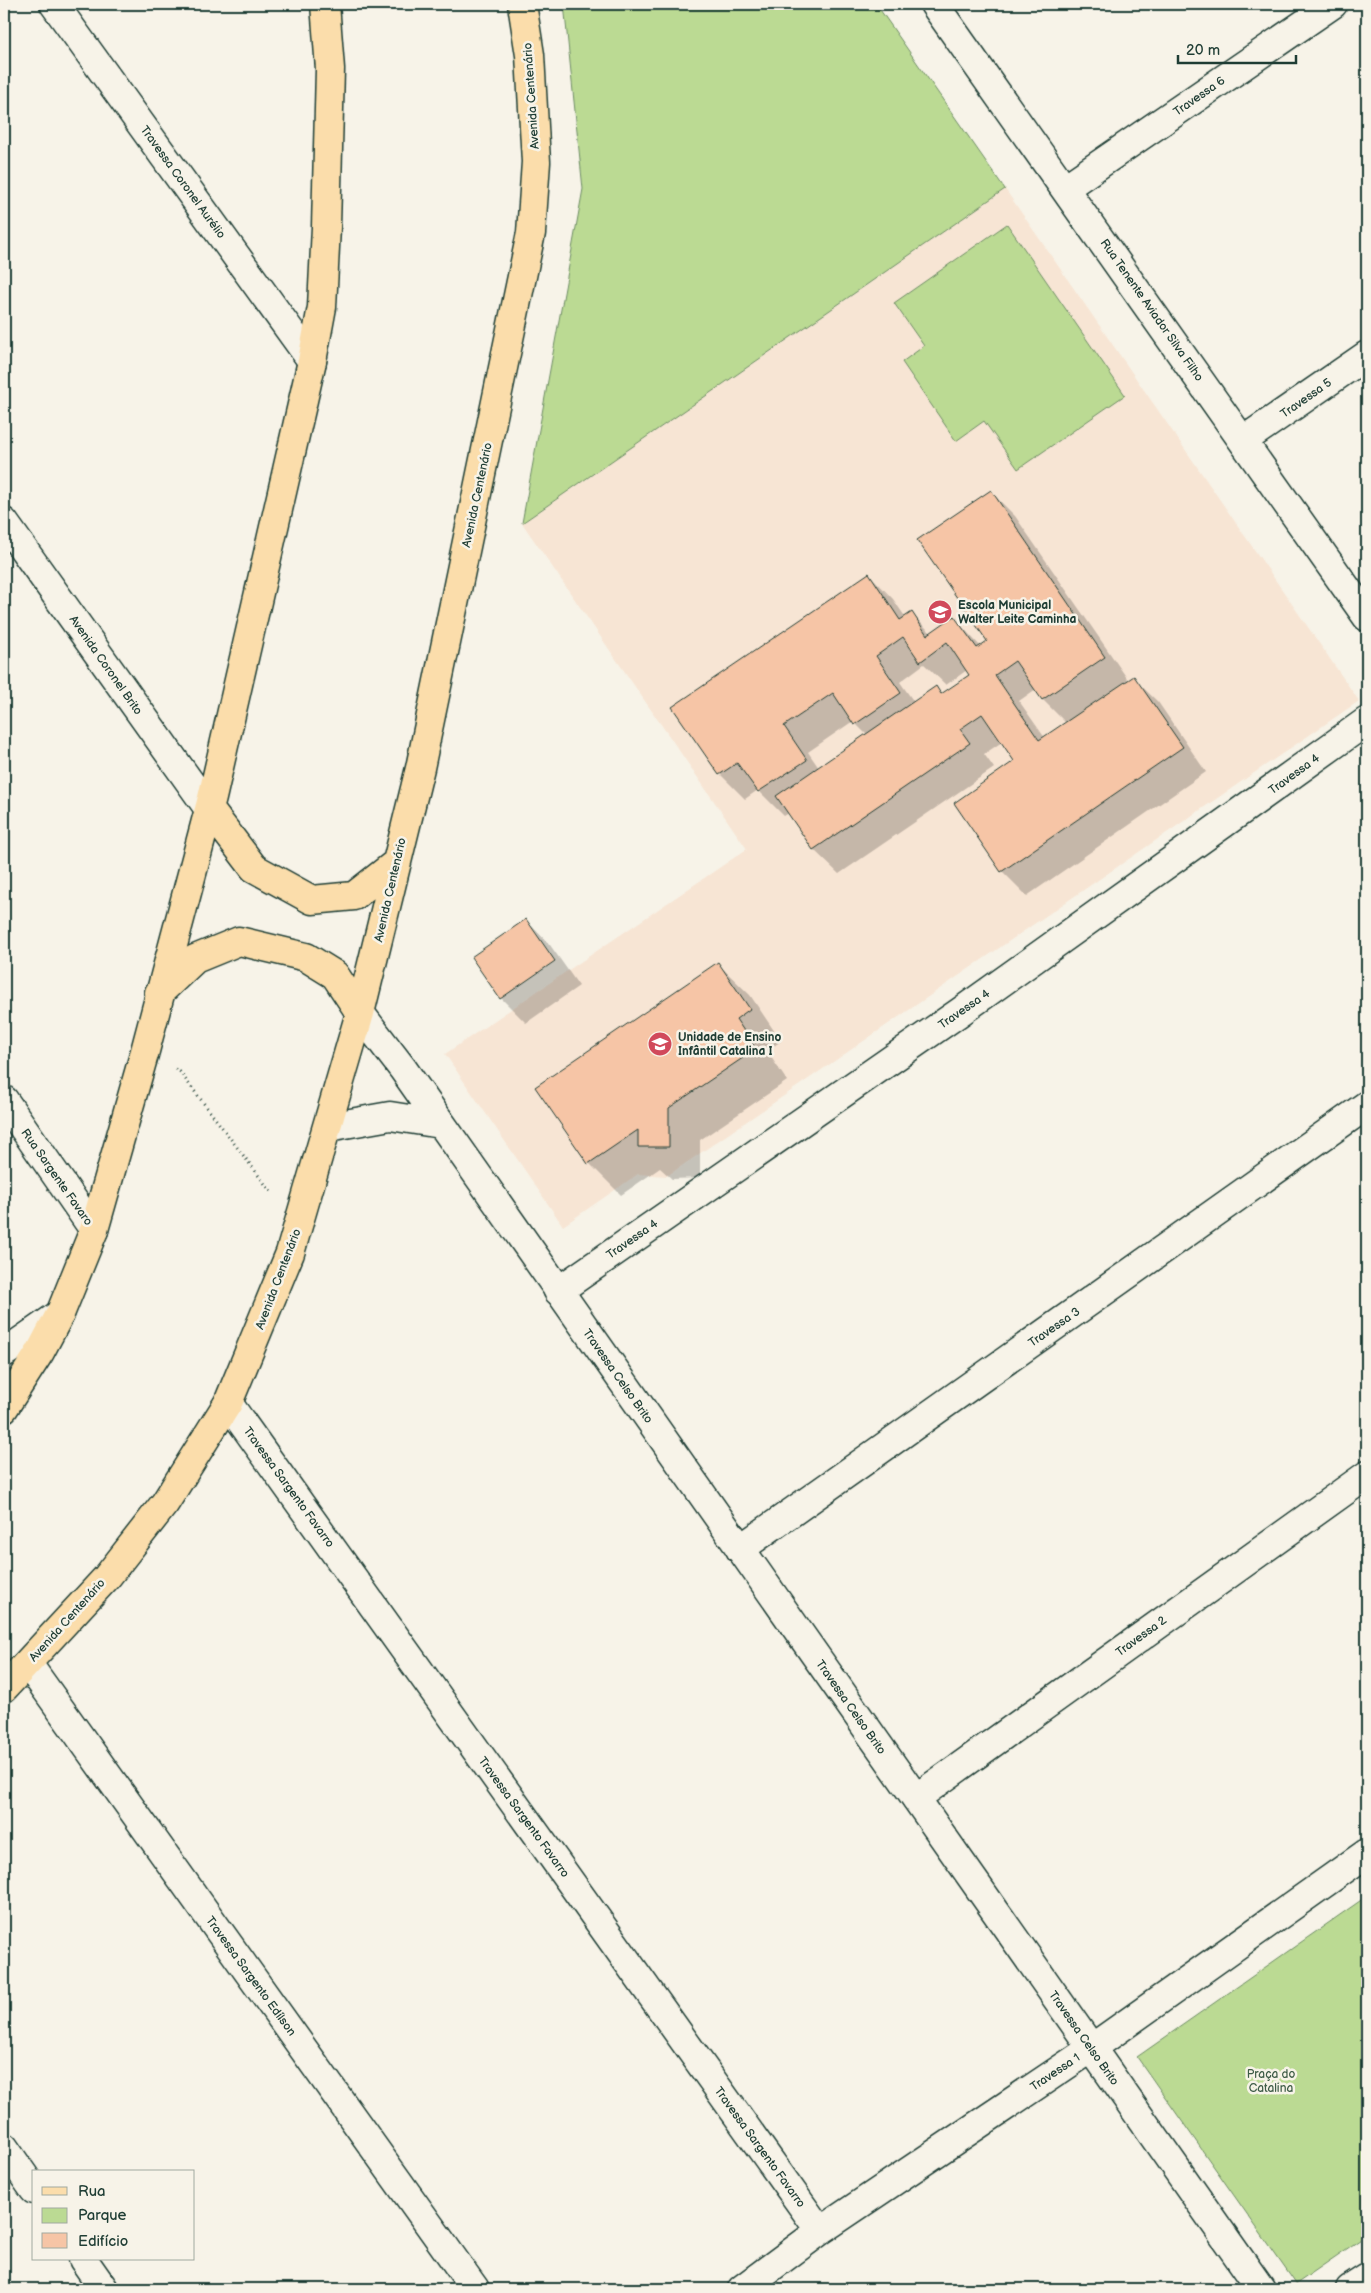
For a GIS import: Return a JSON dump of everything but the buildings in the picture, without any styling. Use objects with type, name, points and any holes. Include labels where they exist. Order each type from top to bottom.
[{"type":"main road","points":[[4,1408],[40,1352],[60,1314],[94,1230],[145,1051],[209,809],[312,361],[322,306],[326,228],[330,69],[325,4]]},
{"type":"main road","name":"Avenida Centenário","points":[[4,1688],[107,1577],[165,1503],[228,1403],[290,1253],[298,1229],[360,1013],[420,768],[531,233],[536,162],[530,55],[522,4]]},
{"type":"main road","points":[[209,809],[254,868],[312,900],[354,896],[396,863]]},
{"type":"main road","points":[[159,993],[195,959],[239,941],[306,956],[335,975],[360,1013]]},
{"type":"street","name":"Travessa Coronel Aurélio","points":[[54,4],[312,361]]},
{"type":"street","name":"Rua Tenente Aviador Silva Filho","points":[[934,4],[1244,440],[1367,617]]},
{"type":"street","name":"Travessa 6","points":[[1065,188],[1333,4]]},
{"type":"street","name":"Travessa 5","points":[[1244,440],[1367,355]]},
{"type":"street","name":"Avenida Coronel Brito","points":[[4,522],[209,809]]},
{"type":"street","name":"Travessa 4","points":[[558,1290],[960,1012],[1367,721]]},
{"type":"street","name":"Travessa Celso Brito","points":[[360,1013],[441,1124],[1261,2289]]},
{"type":"street","name":"Rua Sargente Favaro","points":[[4,1100],[94,1230]]},
{"type":"street","name":"Travessa 3","points":[[740,1549],[1367,1105]]},
{"type":"street","points":[[328,1127],[390,1116],[441,1124]]},
{"type":"street","points":[[4,1353],[60,1314]]},
{"type":"street","name":"Travessa Sargento Favarro","points":[[228,1403],[820,2231]]},
{"type":"street","name":"Travessa 2","points":[[916,1798],[1367,1474]]},
{"type":"street","name":"Travessa Sargento Edílson","points":[[28,1664],[475,2289]]},
{"type":"street","name":"Travessa 1","points":[[742,2289],[820,2231],[1092,2048],[1367,1853]]},
{"type":"street","points":[[4,2147],[32,2187]]},
{"type":"street","points":[[83,2260],[104,2289]]},
{"type":"street","points":[[1350,2289],[1367,2278]]},
{"type":"path","points":[[145,1051],[180,1072],[298,1229]]},
{"type":"shaded area","name":"Escola Municipal Walter Leite Caminha","points":[[1005,189],[1359,701],[667,1176],[638,1174],[563,1226],[445,1054],[747,849],[522,523]]},
{"type":"green space","points":[[564,4],[876,4],[1005,189],[522,523],[583,189]]},
{"type":"green space","points":[[1007,224],[1125,395],[1018,469],[984,421],[956,441],[902,362],[924,346],[894,303]]},
{"type":"green space","name":"Praça do Catalina","points":[[1367,1896],[1367,2235],[1296,2284],[1137,2057]]},
{"type":"place","name":"Escola Municipal Walter Leite Caminha","points":[[940,612]]},
{"type":"place","name":"Unidade de Ensino Infântil Catalina I","points":[[660,1044]]}]
